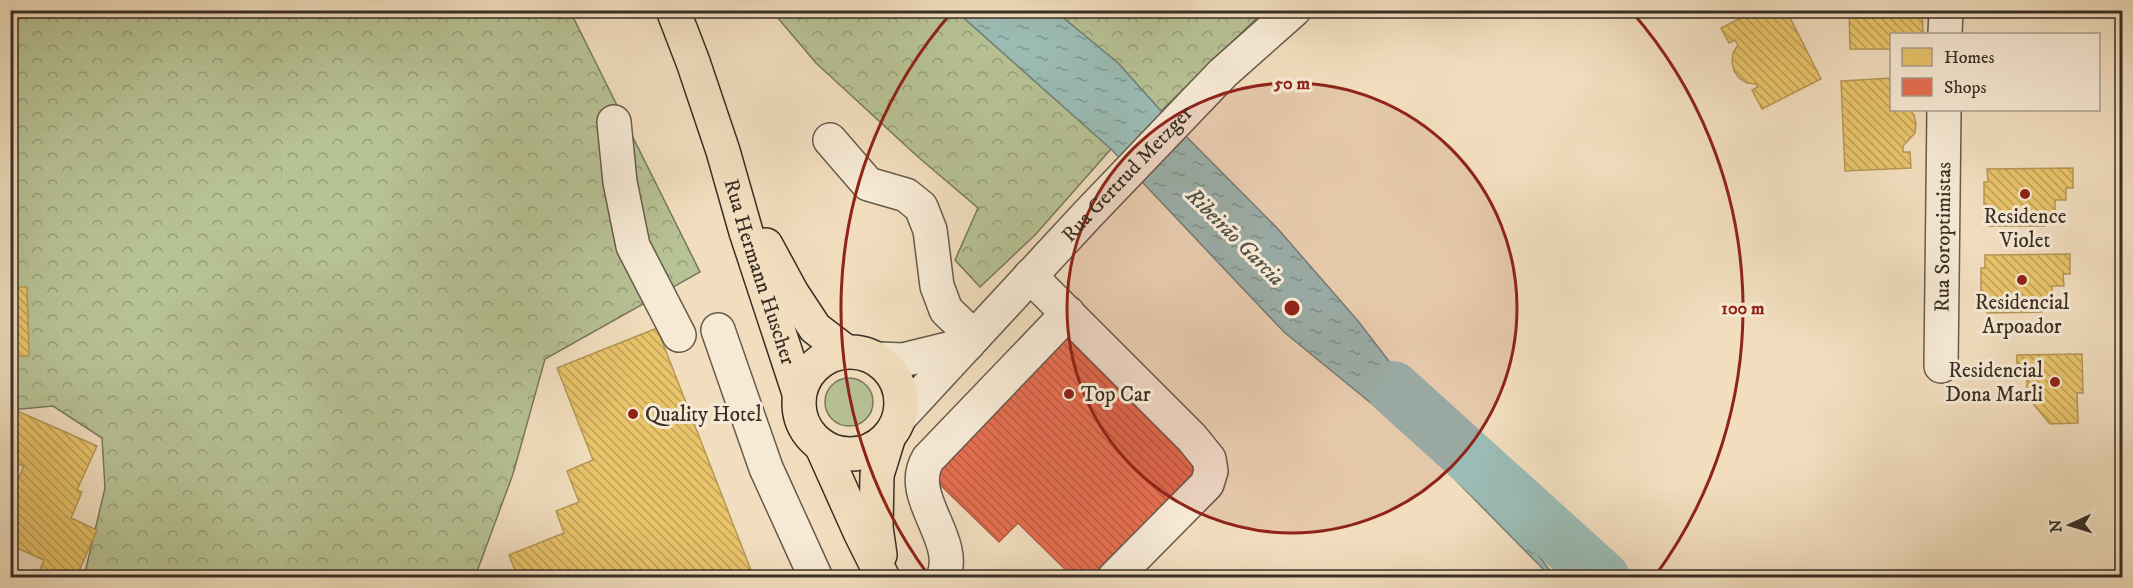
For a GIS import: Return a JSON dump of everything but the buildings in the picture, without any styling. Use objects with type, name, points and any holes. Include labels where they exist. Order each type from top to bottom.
[{"type":"main road","name":"Rua Hermann Huscher","points":[[673,10],[723,151],[746,232],[800,393]]},
{"type":"main road","name":"Rua Hermann Huscher","points":[[723,151],[757,229],[792,293],[815,328],[845,351]]},
{"type":"main road","points":[[821,445],[883,578],[876,527],[877,475],[894,427],[901,396],[893,375],[878,359],[862,353],[845,351],[829,356],[816,364],[805,377],[800,393],[800,413],[807,431],[821,445],[835,452],[857,454],[878,446],[894,427]]},
{"type":"street","name":"Rua Gertrud Metzger","points":[[894,427],[1088,213],[1222,73],[1294,10]]},
{"type":"street","points":[[1945,33],[1946,10]]},
{"type":"street","name":"Rua Soroptimistas","points":[[1941,366],[1944,111]]},
{"type":"street","points":[[614,122],[620,182],[633,246],[679,335]]},
{"type":"street","points":[[830,140],[868,184],[906,195],[921,207],[930,230],[937,286],[946,310],[971,341],[903,360],[878,359]]},
{"type":"street","points":[[1030,276],[1192,438],[1209,459],[1211,471],[1207,484],[1114,578]]},
{"type":"street","points":[[943,578],[947,558],[924,493],[921,480],[922,468],[928,459],[1068,313]]},
{"type":"street","points":[[718,330],[766,468],[816,578]]},
{"type":"green space","points":[[11,11],[570,11],[700,272],[545,359],[513,474],[475,577],[84,577],[105,488],[102,438],[53,406],[11,410]]},
{"type":"green space","points":[[772,11],[956,11],[1111,149],[1035,235],[980,287],[955,260],[978,208],[917,156],[816,63]]},
{"type":"green space","points":[[1055,11],[1264,11],[1161,111],[1118,63]]},
{"type":"green space","points":[[844,378],[854,378],[869,388],[873,402],[872,411],[863,422],[854,426],[844,426],[829,416],[825,407],[825,397],[835,382]]},
{"type":"water","points":[[956,11],[1055,11],[1118,63],[1161,111],[1278,229],[1358,321],[1555,577],[1551,577],[1416,440],[1284,332],[1111,149]]},
{"type":"waterway","name":"Ribeirão Garcia","points":[[1393,388],[1603,578]]},
{"type":"place","name":"Residence Violet","points":[[2025,194]]},
{"type":"place","name":"Residencial Arpoador","points":[[2022,280]]},
{"type":"place","name":"Residencial Dona Marli","points":[[2055,382]]},
{"type":"place","name":"Top Car","points":[[1069,394]]},
{"type":"place","name":"Quality Hotel","points":[[633,414]]}]
